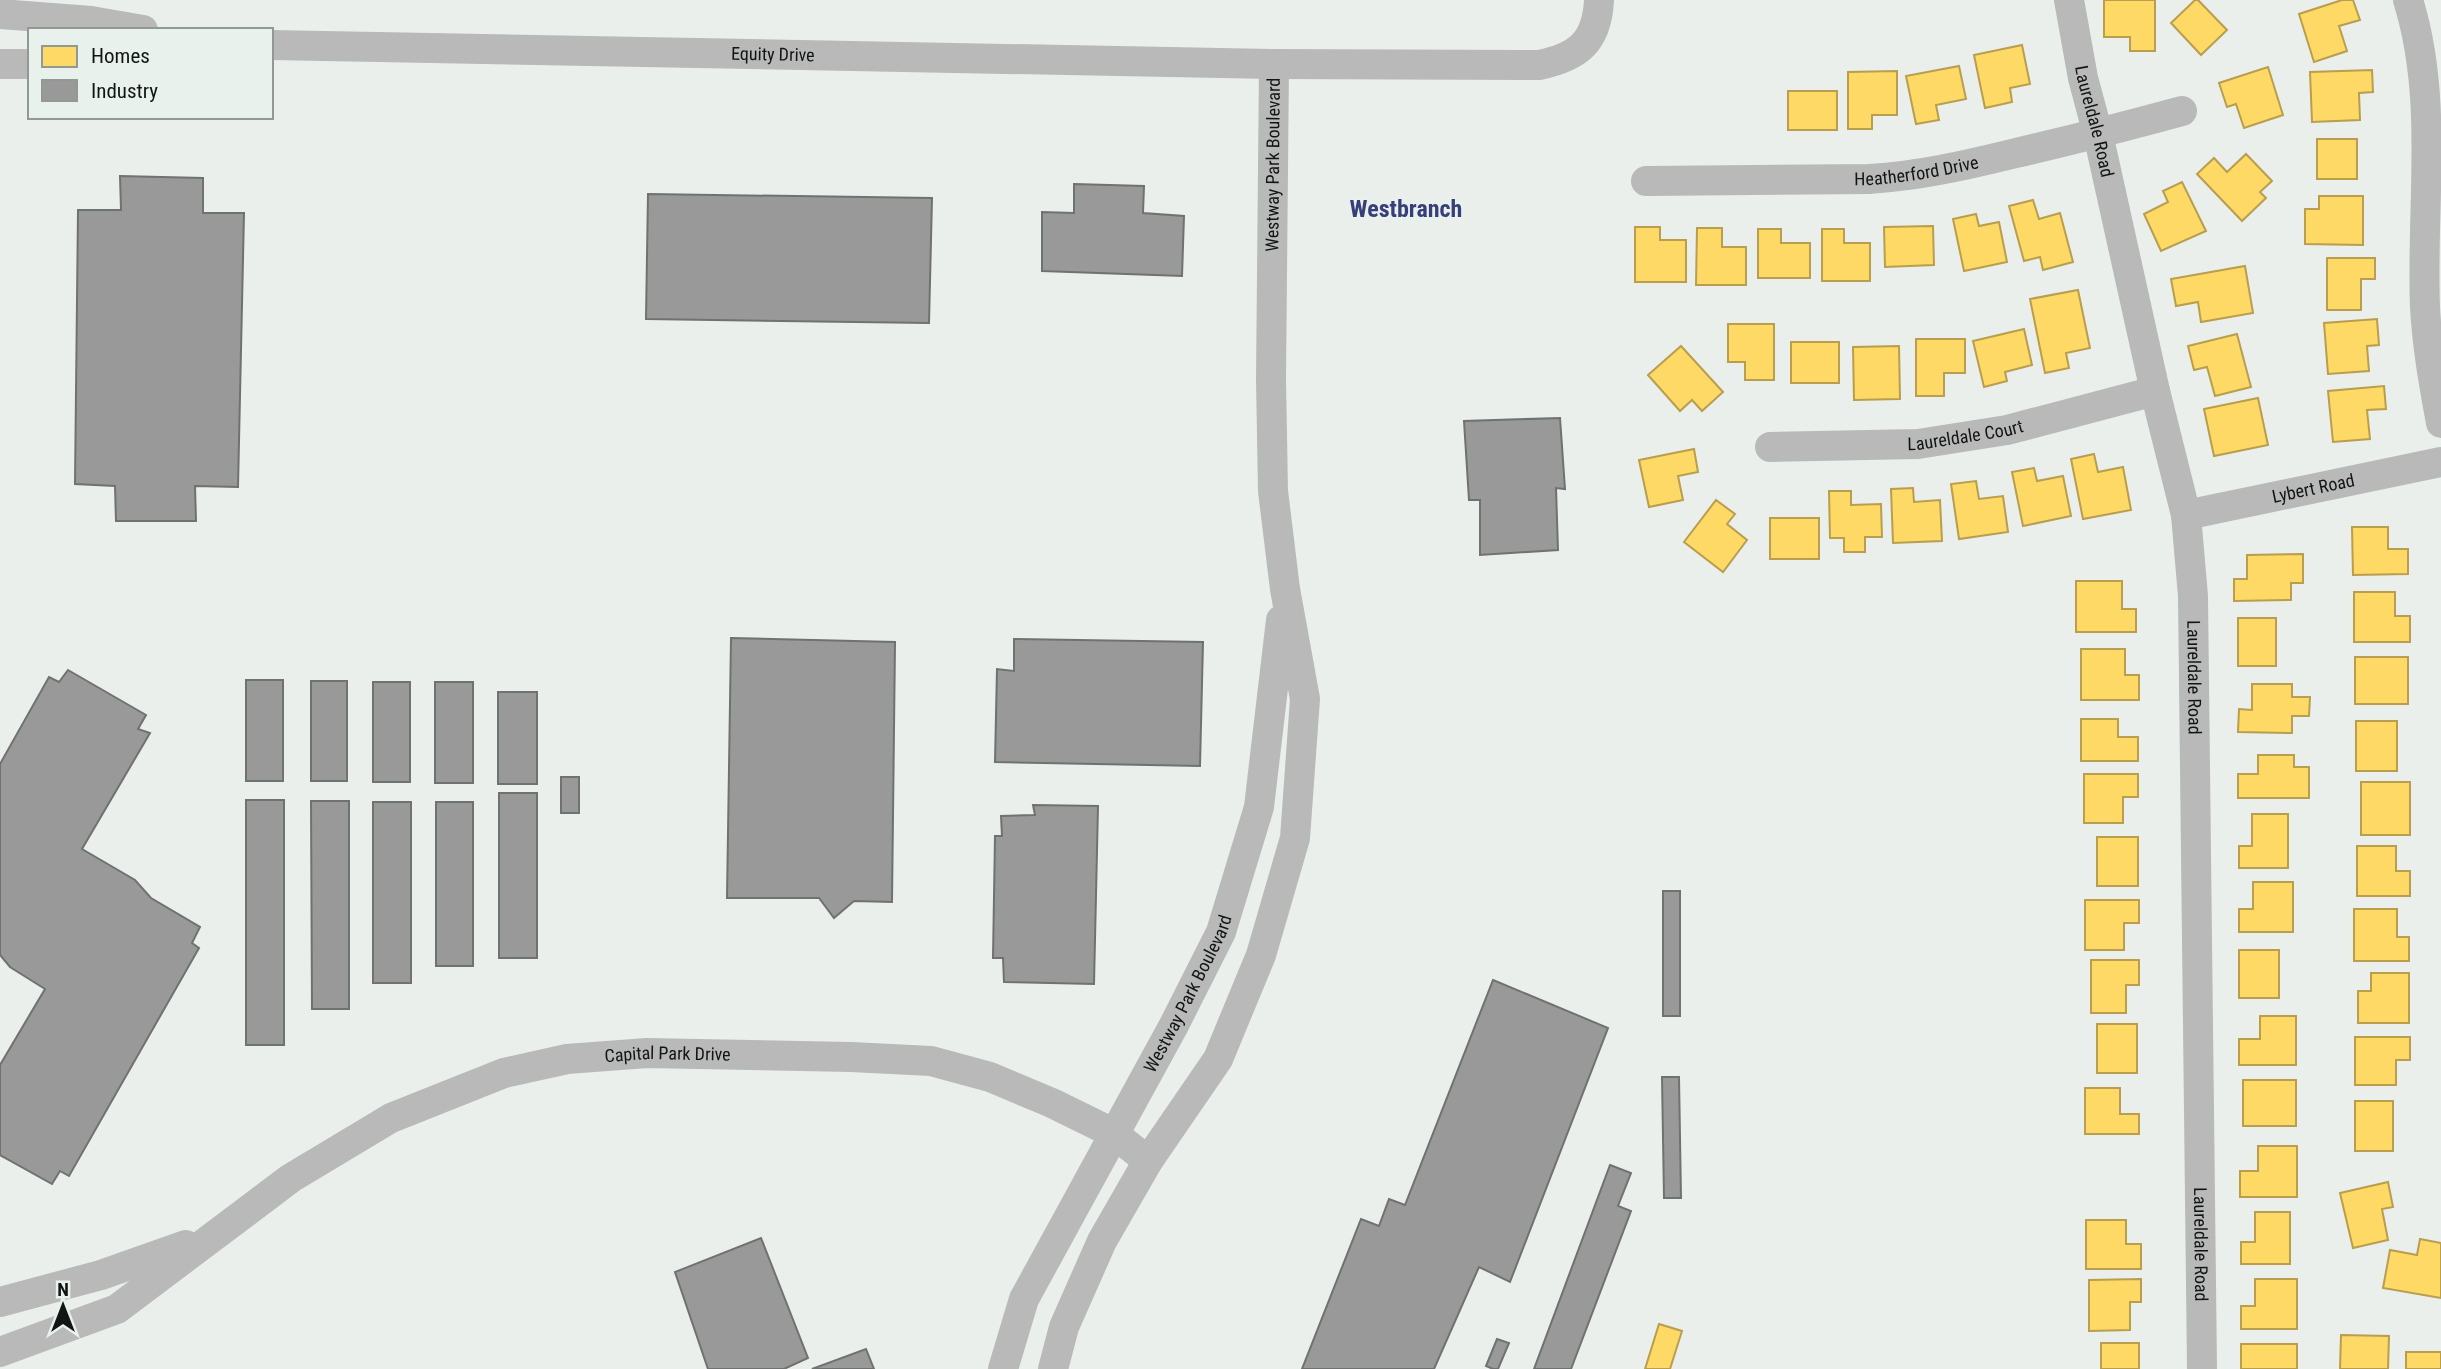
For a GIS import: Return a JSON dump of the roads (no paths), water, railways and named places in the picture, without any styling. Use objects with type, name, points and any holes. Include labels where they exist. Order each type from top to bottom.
[{"type":"street","name":"Westway Park Boulevard","points":[[1053,1369],[1064,1327],[1102,1241],[1148,1161],[1218,1059],[1261,955],[1295,838],[1305,699],[1285,589],[1273,491],[1271,380],[1274,64],[1539,65],[1574,53],[1591,37],[1599,0]]},
{"type":"street","name":"Laureldale Road","points":[[2069,0],[2083,78],[2186,515],[2193,596],[2202,1369]]},
{"type":"street","points":[[2408,0],[2424,64],[2425,308],[2431,367],[2441,423]]},
{"type":"street","points":[[0,14],[91,21],[131,28]]},
{"type":"street","name":"Equity Drive","points":[[273,45],[1274,64]]},
{"type":"street","points":[[0,64],[28,64]]},
{"type":"street","name":"Heatherford Drive","points":[[1646,181],[1869,180],[1906,177],[2098,134],[2182,111]]},
{"type":"street","name":"Laureldale Court","points":[[1770,447],[1918,444],[2007,430],[2155,391]]},
{"type":"street","name":"Lybert Road","points":[[2186,515],[2441,462]]},
{"type":"street","name":"Westway Park Boulevard","points":[[1003,1369],[1024,1299],[1174,1025],[1221,932],[1259,807],[1285,589]]},
{"type":"street","name":"Capital Park Drive","points":[[0,1352],[117,1309],[291,1178],[391,1118],[504,1073],[567,1059],[647,1053],[851,1056],[930,1061],[990,1077],[1052,1102],[1113,1133],[1148,1161]]},
{"type":"street","name":"Capital Park Drive","points":[[0,1302],[101,1275],[210,1237]]},
{"type":"district","name":"Westbranch","points":[[1406,209]]}]
